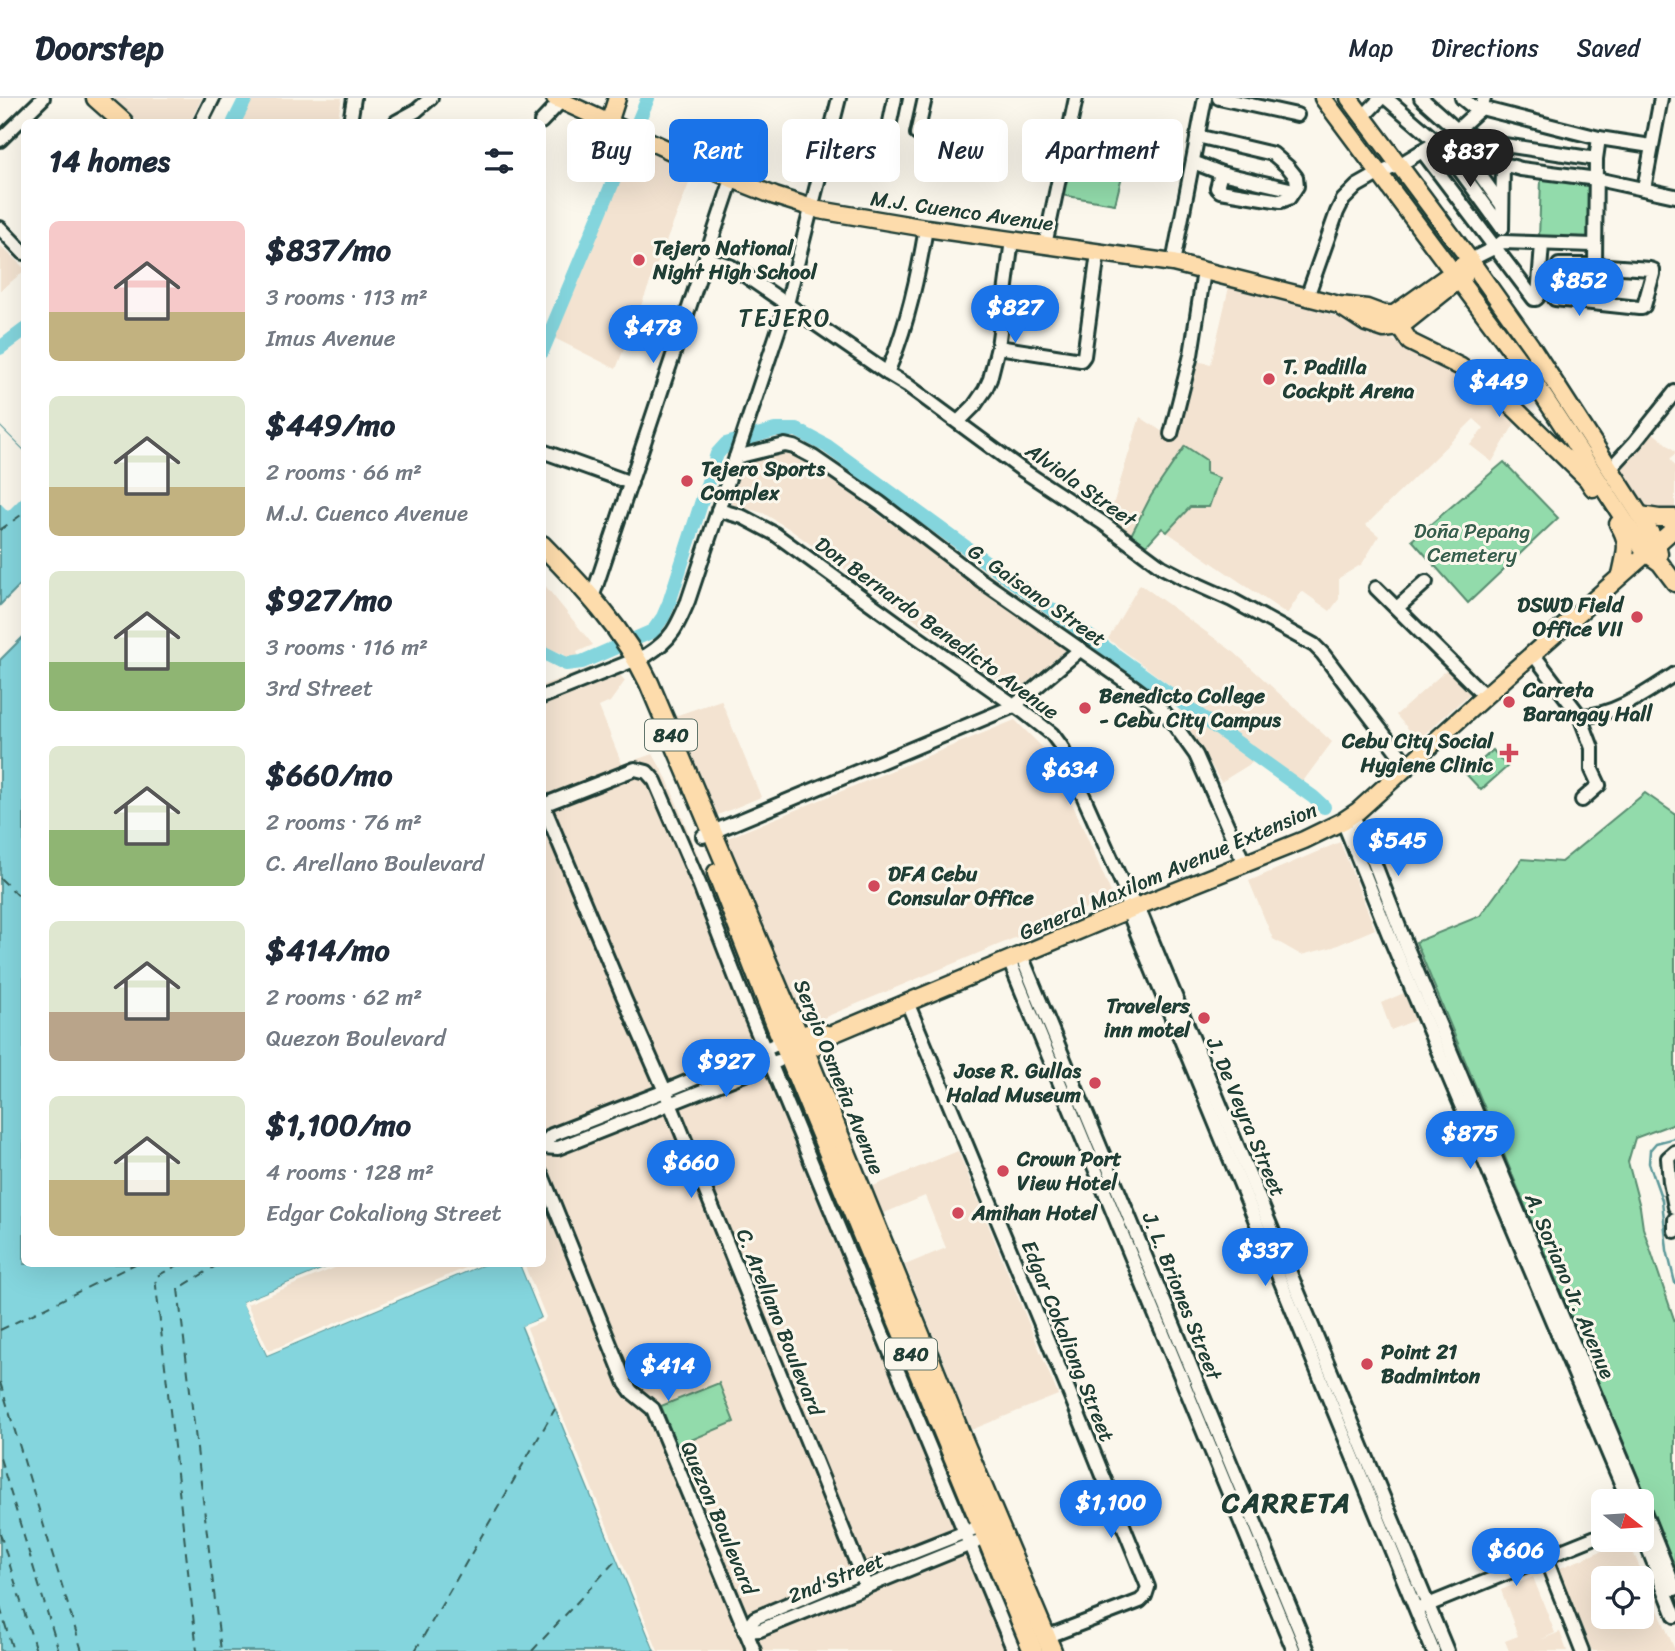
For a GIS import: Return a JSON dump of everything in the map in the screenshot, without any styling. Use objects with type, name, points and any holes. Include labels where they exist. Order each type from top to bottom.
[{"type":"highway","points":[[81,98],[104,119]]},
{"type":"highway","points":[[96,98],[120,119]]},
{"type":"highway","name":"Sergio Osmeña Avenue","points":[[546,549],[592,598],[626,651],[708,834],[794,1046],[1049,1644]]},
{"type":"highway","name":"Sergio Osmeña Avenue","points":[[546,562],[626,651]]},
{"type":"highway","name":"Sergio Osmeña Avenue","points":[[794,1046],[976,1535],[1033,1651]]},
{"type":"main road","points":[[610,119],[617,98]]},
{"type":"main road","points":[[1323,98],[1529,374],[1610,505],[1626,537],[1621,575]]},
{"type":"main road","points":[[1349,98],[1476,260],[1640,515],[1652,548],[1675,583]]},
{"type":"main road","name":"M.J. Cuenco Avenue","points":[[568,101],[602,119]]},
{"type":"main road","name":"M.J. Cuenco Avenue","points":[[740,182],[811,208],[926,228],[1173,263],[1339,305],[1366,323],[1384,328],[1397,321]]},
{"type":"main road","points":[[1476,260],[1397,321],[1410,342],[1461,367],[1501,395],[1587,479],[1652,548]]},
{"type":"main road","points":[[1640,515],[1675,517]]},
{"type":"main road","name":"General Maxilom Avenue Extension","points":[[794,1046],[820,1044],[830,1035],[1015,958],[1131,904],[1304,840],[1347,818],[1675,528]]},
{"type":"street","points":[[0,139],[43,98]]},
{"type":"street","points":[[202,119],[213,98]]},
{"type":"street","points":[[401,119],[431,98]]},
{"type":"street","points":[[546,695],[626,651],[663,645],[677,626],[688,601],[787,304],[839,98]]},
{"type":"street","points":[[891,119],[895,98]]},
{"type":"street","points":[[920,119],[925,98]]},
{"type":"street","points":[[1045,245],[1076,98]]},
{"type":"street","points":[[1173,263],[1205,98]]},
{"type":"street","points":[[1219,98],[1297,116]]},
{"type":"street","points":[[1363,117],[1383,98],[1440,145],[1502,228]]},
{"type":"street","points":[[1421,98],[1457,131],[1498,144],[1596,159]]},
{"type":"street","points":[[1462,98],[1481,106],[1599,138],[1651,146]]},
{"type":"street","points":[[1644,189],[1661,98]]},
{"type":"street","points":[[351,119],[356,100]]},
{"type":"street","points":[[545,119],[568,101]]},
{"type":"street","points":[[1307,297],[1343,200],[1357,186],[1422,151],[1440,145],[1481,106]]},
{"type":"street","points":[[1193,162],[1221,173],[1217,188],[1220,191],[1282,201],[1289,198],[1297,186],[1296,177],[1273,154],[1197,136]]},
{"type":"street","points":[[1595,265],[1596,159],[1599,138]]},
{"type":"street","points":[[1440,145],[1521,170],[1597,179],[1675,196]]},
{"type":"street","points":[[1422,151],[1499,244],[1530,296],[1536,299],[1542,244]]},
{"type":"street","points":[[1465,154],[1501,204]]},
{"type":"street","points":[[1499,244],[1502,228],[1503,165]]},
{"type":"street","points":[[592,598],[731,182]]},
{"type":"street","points":[[0,228],[21,250]]},
{"type":"street","points":[[887,373],[914,286],[926,228]]},
{"type":"street","points":[[958,422],[967,415],[985,390],[992,371],[998,347],[1012,240]]},
{"type":"street","points":[[1476,260],[1499,244],[1594,246]]},
{"type":"street","points":[[998,347],[1081,360],[1084,356],[1098,253]]},
{"type":"street","name":"Alviola Street","points":[[706,258],[737,270],[907,385],[1021,469],[1103,523],[1162,567],[1232,600],[1314,645],[1408,766]]},
{"type":"street","points":[[1559,265],[1595,265],[1653,270],[1642,308],[1555,299],[1559,265]]},
{"type":"street","points":[[1171,433],[1191,355],[1204,271]]},
{"type":"street","points":[[1610,468],[1675,392]]},
{"type":"street","name":"G. Gaisano Street","points":[[738,452],[785,445],[813,457],[1155,703],[1196,755],[1244,863]]},
{"type":"street","points":[[546,452],[631,483]]},
{"type":"street","name":"Don Bernardo Benedicto Avenue","points":[[718,510],[743,517],[775,534],[1049,730],[1061,746],[1131,904]]},
{"type":"street","points":[[1397,608],[1426,582]]},
{"type":"street","points":[[1376,589],[1485,696]]},
{"type":"street","points":[[708,834],[1014,706],[1082,649]]},
{"type":"street","points":[[1533,654],[1580,716],[1592,748],[1592,770],[1599,785],[1582,800]]},
{"type":"street","points":[[1580,716],[1607,712],[1675,674]]},
{"type":"street","points":[[546,802],[635,769],[651,775],[655,781],[699,883],[770,1064],[976,1535],[1014,1651]]},
{"type":"street","name":"C. Arellano Boulevard","points":[[546,810],[667,1097],[864,1580]]},
{"type":"street","name":"A. Soriano Jr. Avenue","points":[[1347,818],[1391,940],[1623,1489]]},
{"type":"street","name":"A. Soriano Jr. Avenue","points":[[1347,818],[1355,820],[1374,862],[1408,950],[1633,1489]]},
{"type":"street","name":"J. De Veyra Street","points":[[1131,904],[1422,1607],[1447,1651]]},
{"type":"street","name":"J. L. Briones Street","points":[[1015,958],[1239,1500],[1308,1651]]},
{"type":"street","name":"Edgar Cokaliong Street","points":[[907,1002],[1148,1587],[1140,1601],[1049,1644]]},
{"type":"street","points":[[546,1146],[558,1148],[765,1049],[794,1046]]},
{"type":"street","points":[[667,1097],[770,1064],[794,1046]]},
{"type":"street","points":[[1675,1152],[1668,1158],[1675,1207]]},
{"type":"street","name":"Quezon Boulevard","points":[[546,1185],[626,1384],[653,1409],[754,1651]]},
{"type":"street","points":[[1675,1219],[1675,1231]]},
{"type":"street","name":"J. L. Briones Street","points":[[1239,1500],[1294,1651]]},
{"type":"street","name":"2nd Street","points":[[745,1631],[760,1630],[864,1580],[976,1535]]},
{"type":"street","points":[[1422,1607],[1591,1539]]},
{"type":"street","name":"A. Soriano Jr. Avenue","points":[[1654,1539],[1675,1589]]},
{"type":"street","points":[[1650,1552],[1675,1616]]},
{"type":"street","points":[[1545,1557],[1582,1651]]},
{"type":"street","name":"J. De Veyra Street","points":[[1422,1607],[1433,1651]]},
{"type":"shaded area","points":[[114,98],[202,98],[192,119],[135,119]]},
{"type":"shaded area","points":[[248,98],[342,98],[338,119],[238,119]]},
{"type":"shaded area","points":[[655,151],[669,157],[669,182],[689,182],[616,369],[552,337],[616,182],[655,182]]},
{"type":"shaded area","points":[[0,245],[21,265],[21,274],[0,291]]},
{"type":"shaded area","points":[[1229,287],[1301,304],[1368,328],[1426,356],[1495,399],[1518,418],[1492,462],[1470,445],[1484,428],[1474,419],[1366,525],[1379,536],[1362,564],[1339,578],[1339,599],[1330,611],[1302,591],[1287,614],[1167,532],[1219,479],[1206,473],[1185,447],[1151,496],[1130,537],[1108,521],[1140,417],[1172,438],[1195,361],[1211,364]]},
{"type":"shaded area","points":[[1651,431],[1675,451],[1670,459],[1675,466],[1675,508],[1668,511],[1648,508],[1618,467],[1637,450]]},
{"type":"shaded area","points":[[784,452],[810,462],[875,512],[1067,649],[1016,693],[788,528],[763,513],[731,504],[742,463]]},
{"type":"shaded area","points":[[1140,584],[1235,653],[1332,742],[1301,784],[1108,639]]},
{"type":"shaded area","points":[[546,587],[593,645],[577,652],[583,667],[572,670],[564,654],[546,648]]},
{"type":"shaded area","points":[[609,661],[625,681],[610,702],[599,707],[622,764],[653,754],[667,779],[1025,1651],[655,1651],[522,1326],[542,1318],[521,1267],[546,1267],[546,684]]},
{"type":"shaded area","points":[[1452,665],[1474,690],[1418,740],[1396,715]]},
{"type":"shaded area","points":[[721,700],[761,797],[713,817],[672,717]]},
{"type":"shaded area","points":[[1177,709],[1214,731],[1255,761],[1221,782]]},
{"type":"shaded area","points":[[1015,720],[1052,757],[1113,897],[804,1026],[725,839]]},
{"type":"shaded area","points":[[1340,842],[1375,929],[1333,947],[1301,955],[1273,939],[1249,881]]},
{"type":"shaded area","points":[[1404,993],[1415,1020],[1391,1030],[1381,1003]]},
{"type":"shaded area","points":[[958,1151],[1058,1395],[971,1430],[905,1265],[946,1248],[925,1196],[882,1214],[871,1187]]},
{"type":"shaded area","points":[[329,1267],[477,1267],[267,1355],[242,1302]]},
{"type":"shaded area","points":[[1599,1552],[1633,1552],[1639,1566],[1591,1566],[1591,1629],[1654,1629],[1654,1601],[1675,1651],[1592,1651],[1558,1569]]},
{"type":"shaded area","points":[[1533,1577],[1555,1633],[1540,1640],[1560,1632],[1567,1651],[1509,1651],[1505,1641],[1518,1636],[1501,1590]]},
{"type":"green space","points":[[1406,174],[1465,253],[1449,264],[1390,186]]},
{"type":"green space","points":[[1541,178],[1592,183],[1589,242],[1539,240]]},
{"type":"green space","points":[[1064,182],[1120,182],[1115,204],[1061,195]]},
{"type":"green space","points":[[1185,446],[1206,460],[1206,473],[1219,478],[1209,507],[1190,507],[1167,532],[1162,528],[1144,548],[1130,537],[1151,496]]},
{"type":"green space","name":"Doña Pepang Cemetery","points":[[1504,462],[1558,518],[1468,603],[1412,540]]},
{"type":"green space","points":[[1493,750],[1507,767],[1481,790],[1466,774]]},
{"type":"green space","points":[[1645,793],[1675,814],[1675,1123],[1635,1138],[1628,1162],[1643,1228],[1675,1322],[1675,1568],[1654,1517],[1654,1489],[1642,1489],[1416,942],[1480,916],[1522,859],[1561,862]]},
{"type":"green space","points":[[719,1383],[734,1422],[677,1446],[661,1406]]},
{"type":"water","points":[[0,427],[21,448],[21,584],[0,605]]},
{"type":"water","points":[[21,639],[21,1267],[329,1267],[243,1302],[267,1355],[477,1267],[521,1267],[542,1318],[522,1327],[655,1651],[0,1651],[0,660]]},
{"type":"pier","points":[[0,427],[21,448],[21,498],[8,511],[0,503]]},
{"type":"pier","points":[[329,1267],[337,1267],[247,1304],[269,1351],[468,1267],[477,1267],[267,1355],[242,1302]]},
{"type":"pier","points":[[521,1267],[525,1267],[546,1317],[544,1321],[527,1328],[658,1651],[655,1651],[522,1326],[542,1318]]},
{"type":"waterway","points":[[236,119],[246,98]]},
{"type":"waterway","points":[[546,342],[648,98]]},
{"type":"waterway","points":[[0,348],[21,332]]},
{"type":"waterway","points":[[546,654],[566,664],[582,662],[653,631],[669,603],[717,454],[726,444],[775,430],[797,430],[827,446],[1037,599]]},
{"type":"waterway","points":[[1047,606],[1324,807]]},
{"type":"waterway","points":[[1675,1138],[1656,1143],[1650,1150],[1649,1163],[1662,1200],[1667,1250],[1675,1283]]},
{"type":"ferry route","points":[[0,530],[21,515]]},
{"type":"ferry route","points":[[0,878],[21,898]]},
{"type":"ferry route","points":[[0,1330],[129,1267]]},
{"type":"ferry route","points":[[174,1267],[155,1277],[197,1651]]},
{"type":"ferry route","points":[[214,1267],[178,1289],[221,1651]]},
{"type":"ferry route","points":[[0,1382],[82,1651]]},
{"type":"ferry route","points":[[415,1651],[555,1409]]},
{"type":"ferry route","points":[[0,1458],[59,1651]]},
{"type":"ferry route","points":[[0,1533],[36,1651]]},
{"type":"ferry route","points":[[532,1651],[617,1559]]},
{"type":"ferry route","points":[[0,1607],[13,1651]]},
{"type":"place","name":"Tejero National Night High School","points":[[639,260]]},
{"type":"place","name":"T. Padilla Cockpit Arena","points":[[1269,379]]},
{"type":"place","name":"Tejero Sports Complex","points":[[687,481]]},
{"type":"place","name":"DSWD Field Office VII","points":[[1637,617]]},
{"type":"place","name":"Carreta Barangay Hall","points":[[1509,702]]},
{"type":"place","name":"Benedicto College - Cebu City Campus","points":[[1085,708]]},
{"type":"place","name":"Cebu City Social Hygiene Clinic","points":[[1509,753]]},
{"type":"place","name":"DFA Cebu Consular Office","points":[[874,886]]},
{"type":"place","name":"Travelers inn motel","points":[[1204,1018]]},
{"type":"place","name":"Jose R. Gullas Halad Museum","points":[[1095,1083]]},
{"type":"place","name":"Crown Port View Hotel","points":[[1003,1171]]},
{"type":"place","name":"Amihan Hotel","points":[[958,1213]]},
{"type":"place","name":"Point 21 Badminton","points":[[1367,1364]]},
{"type":"district","name":"TEJERO","points":[[785,318]]},
{"type":"district","name":"CARRETA","points":[[1287,1502]]}]
